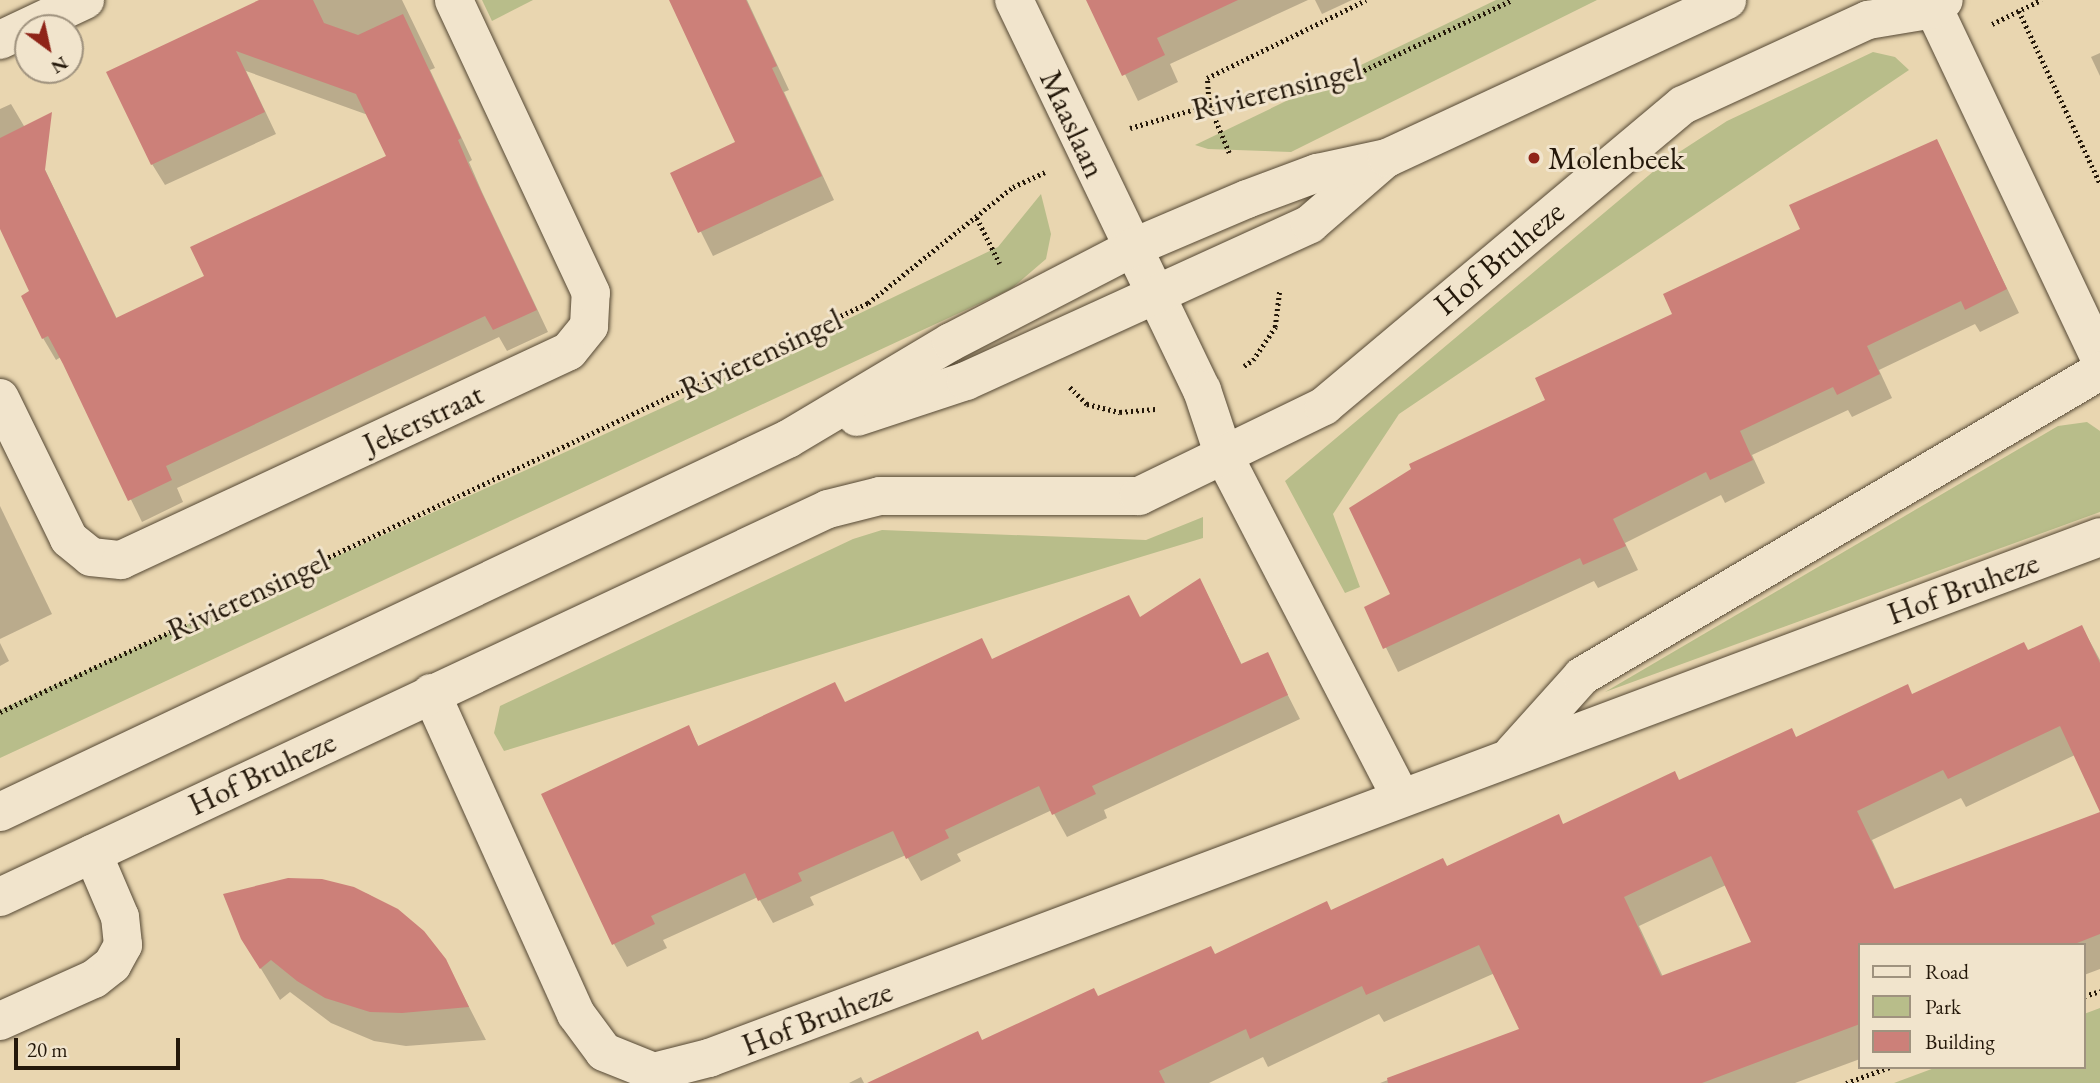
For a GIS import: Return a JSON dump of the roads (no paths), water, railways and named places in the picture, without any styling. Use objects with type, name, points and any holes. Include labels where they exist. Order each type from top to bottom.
[{"type":"street","points":[[0,40],[85,0]]},
{"type":"street","name":"Jekerstraat","points":[[0,398],[69,538],[91,557],[121,560],[569,351],[589,326],[591,293],[454,0]]},
{"type":"street","name":"Maaslaan","points":[[1014,0],[1156,295]]},
{"type":"street","points":[[0,812],[788,439],[962,336],[1132,248],[1247,199],[1317,173],[1387,158],[1727,0]]},
{"type":"street","name":"Hof Bruheze","points":[[0,897],[828,509],[880,496],[1139,496],[1324,406],[1683,105],[1868,20],[1939,5],[2098,353],[1581,676],[1511,756]]},
{"type":"street","points":[[788,439],[966,381],[1310,224],[1387,158]]},
{"type":"street","points":[[1156,295],[1202,390],[1224,456],[1401,798]]},
{"type":"street","name":"Hof Bruheze","points":[[431,693],[576,1014],[604,1052],[654,1072],[709,1058],[2100,537]]},
{"type":"street","points":[[0,1021],[94,979],[111,965],[123,945],[120,917],[93,853]]},
{"type":"place","name":"Molenbeek","points":[[1534,158]]}]
